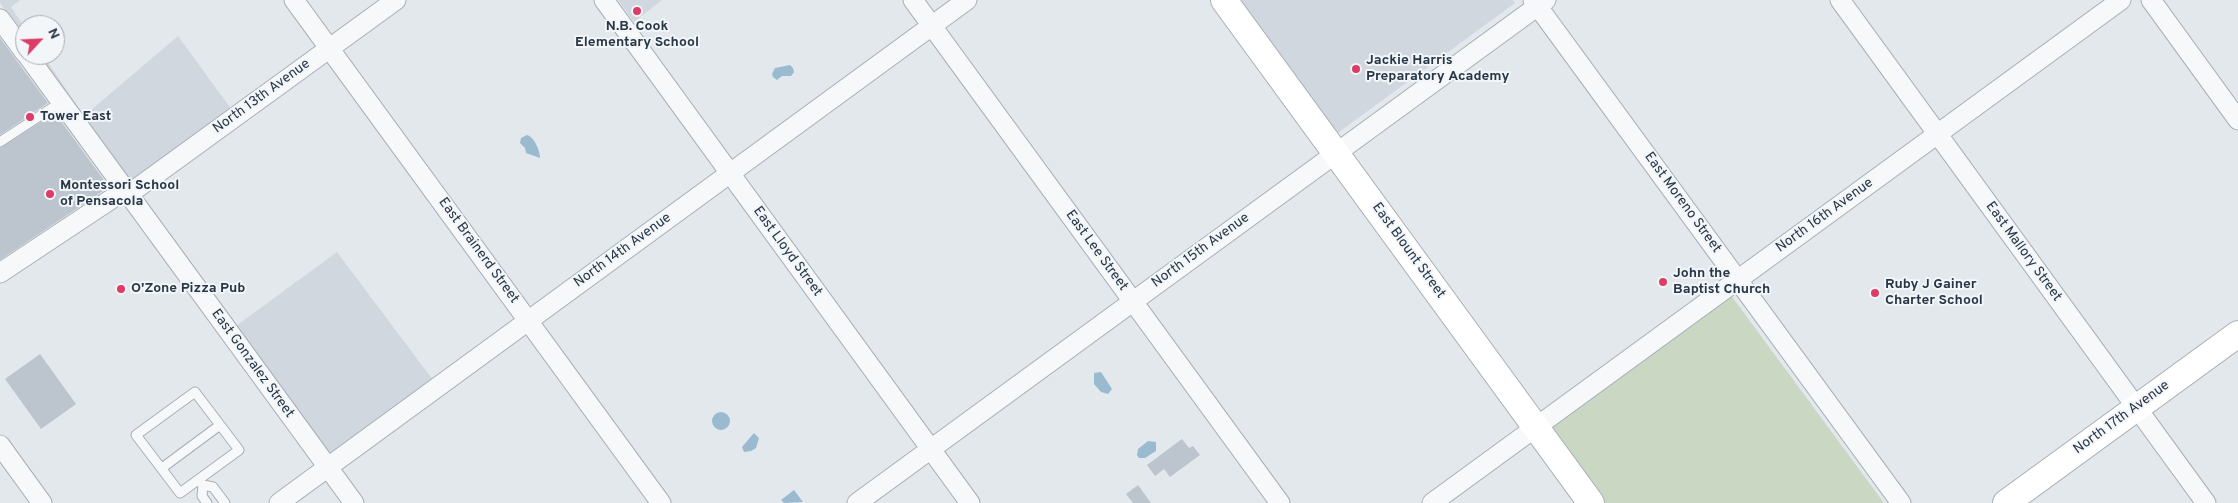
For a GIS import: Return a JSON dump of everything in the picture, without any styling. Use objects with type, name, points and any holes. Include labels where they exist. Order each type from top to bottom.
[{"type":"street","name":"East Brainerd Street","points":[[294,0],[661,503]]},
{"type":"street","name":"North 13th Avenue","points":[[0,273],[127,192],[330,49],[396,0]]},
{"type":"street","name":"East Lee Street","points":[[913,0],[1280,503]]},
{"type":"street","name":"North 14th Avenue","points":[[279,503],[968,0]]},
{"type":"street","name":"East Blount Street","points":[[1224,0],[1592,503]]},
{"type":"street","name":"East Mallory Street","points":[[1840,0],[2206,503]]},
{"type":"street","name":"North 16th Avenue","points":[[1432,503],[2121,0]]},
{"type":"street","points":[[2151,0],[2238,120]]},
{"type":"street","name":"North 15th Avenue","points":[[857,503],[1336,153],[1539,2]]},
{"type":"street","name":"East Moreno Street","points":[[1539,2],[1738,280],[1901,503]]},
{"type":"street","name":"East Lloyd Street","points":[[610,3],[730,173],[970,503]]},
{"type":"street","name":"East Gonzalez Street","points":[[0,19],[15,39]]},
{"type":"street","name":"East Gonzalez Street","points":[[34,65],[354,503]]},
{"type":"street","name":"North 17th Avenue","points":[[2006,503],[2238,334]]},
{"type":"street","points":[[0,445],[42,503]]},
{"type":"lane","points":[[0,142],[61,102]]},
{"type":"lane","points":[[196,392],[220,425],[239,450],[201,482],[180,493],[136,435],[196,392]]},
{"type":"lane","points":[[162,468],[220,425]]},
{"type":"lane","points":[[201,482],[202,496],[207,503]]},
{"type":"lane","points":[[201,482],[213,487],[225,503]]},
{"type":"shaded area","points":[[0,0],[20,0],[11,7],[16,15],[15,23],[0,3]]},
{"type":"shaded area","name":"N.B. Cook Elementary School","points":[[618,0],[662,0],[634,22]]},
{"type":"shaded area","name":"Jackie Harris Preparatory Academy","points":[[1236,0],[1513,0],[1515,3],[1335,135]]},
{"type":"shaded area","points":[[178,36],[232,110],[131,183],[45,65],[50,65],[84,116]]},
{"type":"shaded area","points":[[337,252],[433,380],[331,455],[236,326]]},
{"type":"green space","points":[[1730,294],[1884,503],[1604,503],[1546,426]]},
{"type":"water","points":[[790,65],[794,72],[791,76],[782,76],[777,80],[773,77],[772,74],[775,68]]},
{"type":"water","points":[[527,135],[536,144],[540,158],[526,153],[525,148],[520,143],[521,138]]},
{"type":"water","points":[[1101,372],[1112,389],[1108,394],[1101,392],[1094,384],[1094,373]]},
{"type":"water","points":[[721,412],[727,415],[730,421],[727,427],[721,430],[715,427],[712,421],[715,415]]},
{"type":"water","points":[[754,433],[759,438],[756,448],[744,452],[742,447]]},
{"type":"water","points":[[1148,441],[1156,442],[1156,451],[1145,458],[1139,458],[1137,455],[1138,449]]},
{"type":"water","points":[[794,490],[803,502],[784,503],[781,500]]},
{"type":"building","points":[[0,38],[15,58],[15,65],[20,65],[48,103],[0,135]]},
{"type":"building","name":"Tower East","points":[[55,113],[109,187],[0,260],[0,148]]},
{"type":"building","points":[[40,354],[76,404],[41,429],[5,379]]},
{"type":"building","points":[[1182,439],[1189,448],[1193,446],[1200,455],[1170,477],[1164,469],[1155,476],[1147,465]]},
{"type":"building","points":[[1138,485],[1151,503],[1133,503],[1126,494]]},
{"type":"place","name":"N.B. Cook Elementary School","points":[[637,11]]},
{"type":"place","name":"Jackie Harris Preparatory Academy","points":[[1356,69]]},
{"type":"place","name":"Tower East","points":[[30,117]]},
{"type":"place","name":"Montessori School of Pensacola","points":[[50,194]]},
{"type":"place","name":"John the Baptist Church","points":[[1663,282]]},
{"type":"place","name":"O'Zone Pizza Pub","points":[[121,289]]},
{"type":"place","name":"Ruby J Gainer Charter School","points":[[1875,293]]}]
